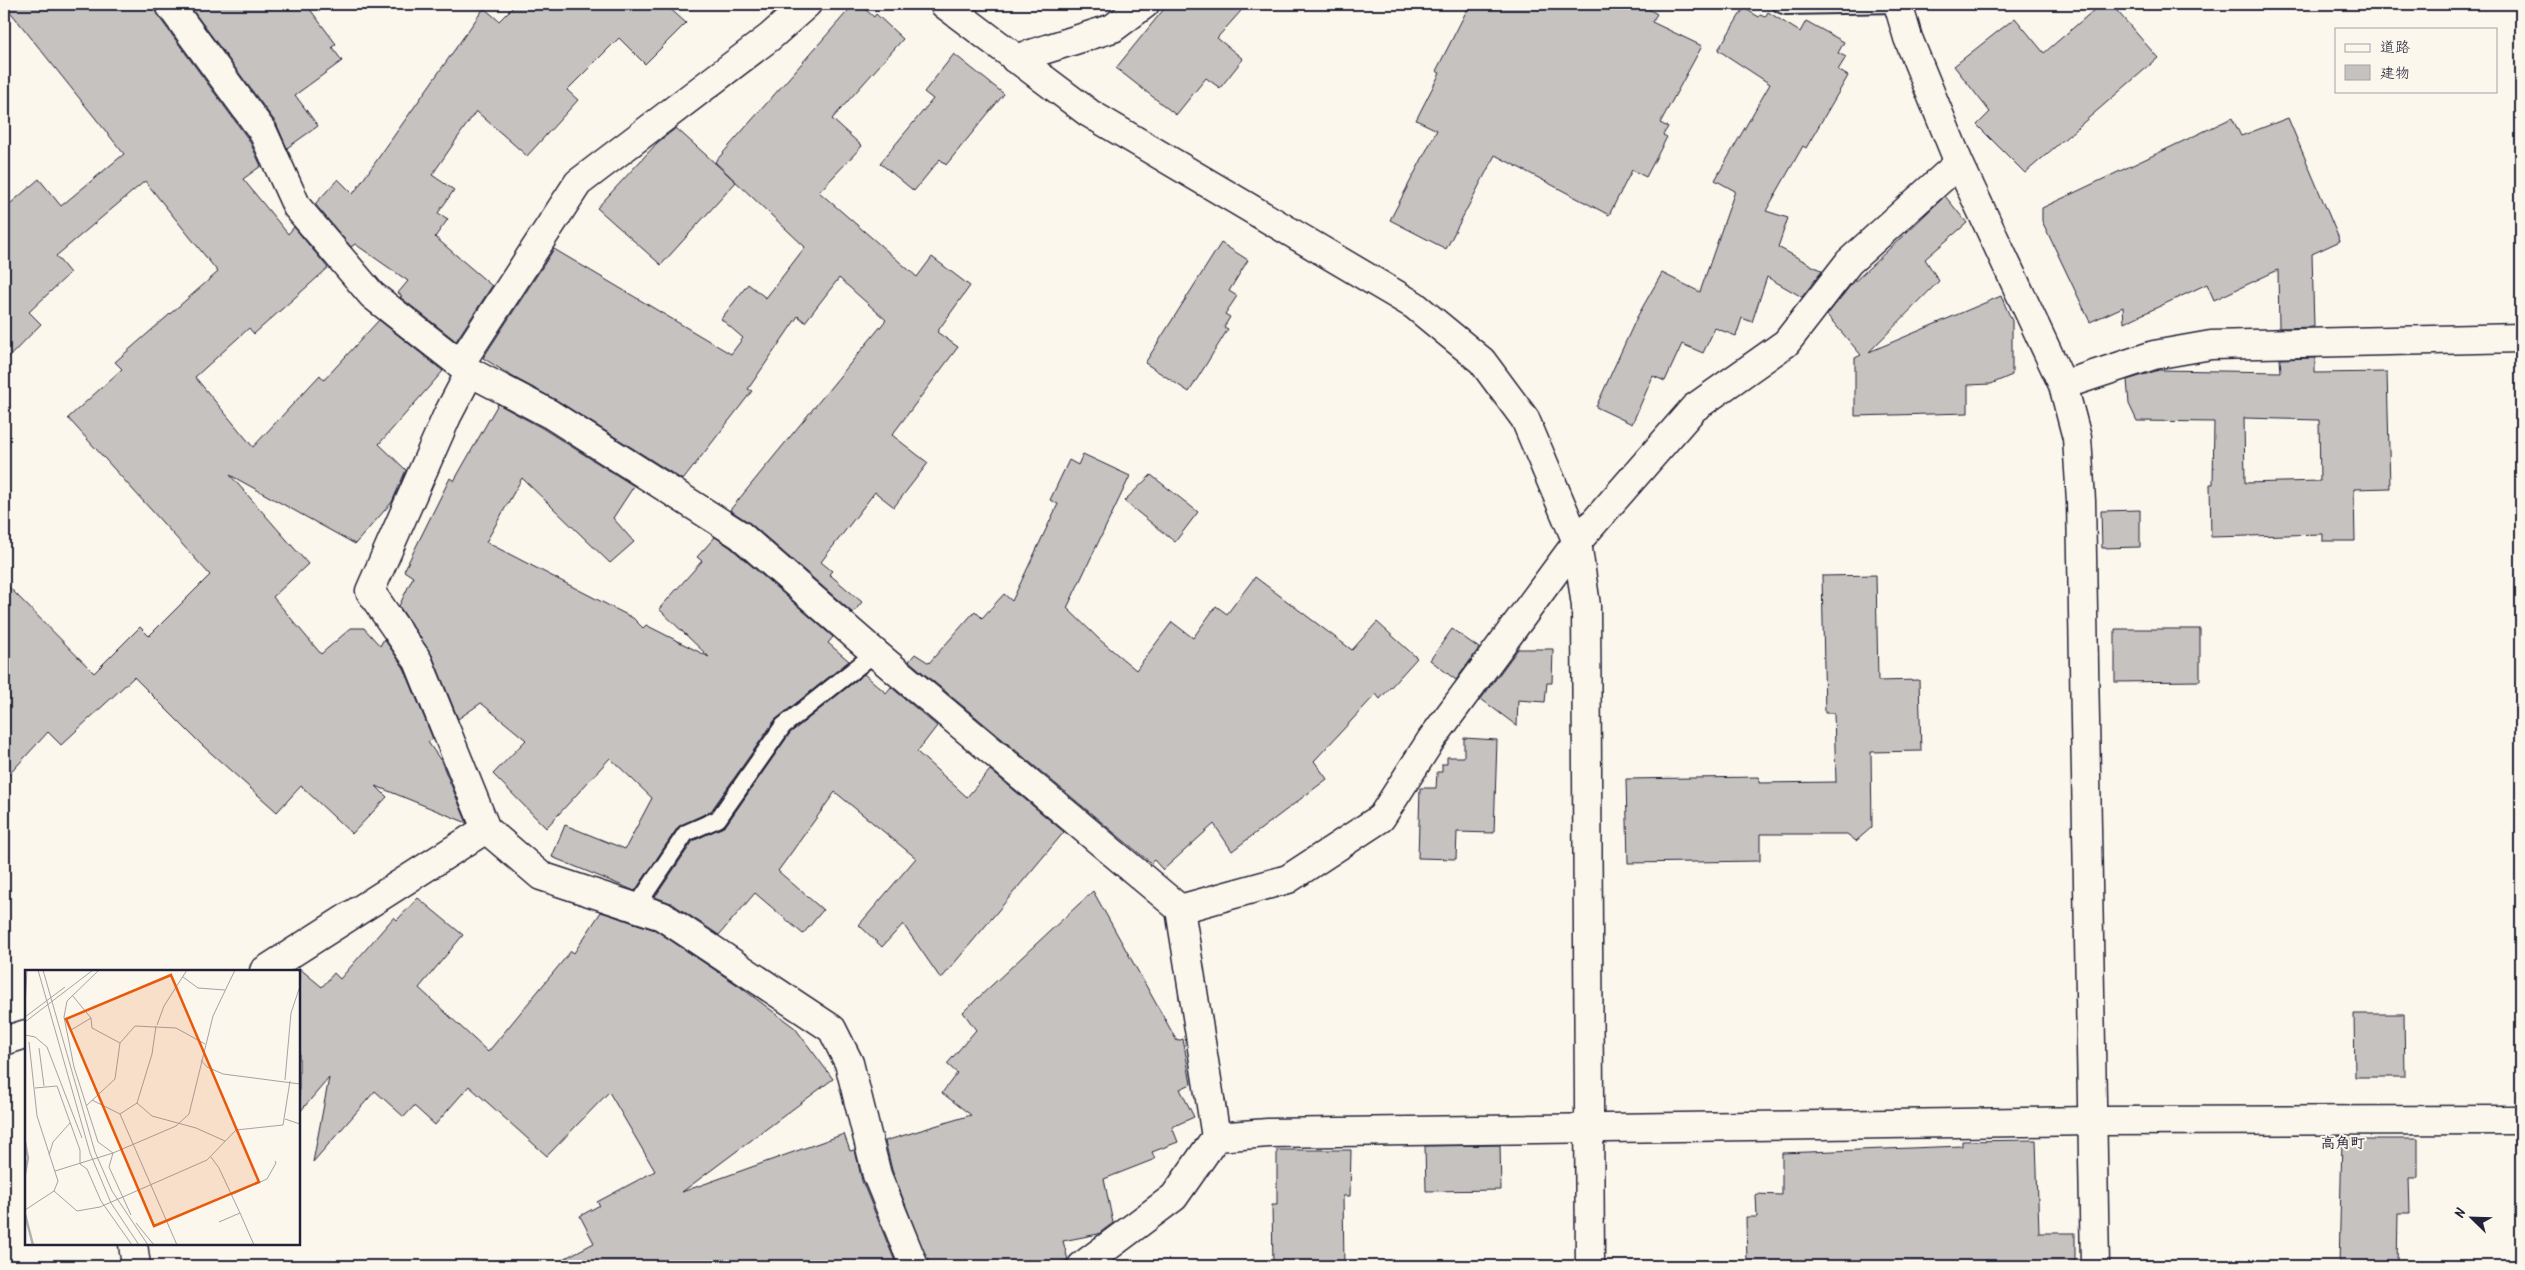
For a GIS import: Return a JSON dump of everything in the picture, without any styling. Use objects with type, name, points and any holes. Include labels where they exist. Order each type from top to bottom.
[{"type":"street","points":[[169,4],[263,132],[297,207],[372,295],[465,368],[550,414],[740,535],[875,653],[1180,910],[1216,1137],[1174,1197],[1082,1266]]},
{"type":"street","points":[[808,4],[770,37],[578,183],[465,368],[447,416],[370,590],[418,662],[486,829],[541,876],[662,916],[832,1029],[849,1063],[877,1175],[914,1266]]},
{"type":"street","points":[[944,4],[1089,113],[1414,305],[1482,361],[1525,419],[1576,542],[1586,606],[1590,1266]]},
{"type":"street","points":[[1015,59],[1113,28],[1145,4]]},
{"type":"street","points":[[1898,4],[1908,38],[1959,163],[2063,385],[2077,438],[2080,501],[2095,1266]]},
{"type":"street","points":[[1180,910],[1288,879],[1381,818],[1430,740],[1576,542],[1694,408],[1786,343],[1849,262],[1959,163]]},
{"type":"street","points":[[2063,385],[2154,355],[2211,345],[2521,338]]},
{"type":"street","points":[[266,970],[486,829]]},
{"type":"street","points":[[4,1041],[25,1034]]},
{"type":"street","points":[[1216,1137],[1268,1133],[2092,1121],[2521,1120]]},
{"type":"street","points":[[133,1245],[136,1266]]},
{"type":"lane","points":[[1781,4],[1786,6],[1898,4]]},
{"type":"lane","points":[[636,907],[686,833],[718,819],[783,726],[875,653]]},
{"type":"building","points":[[4,4],[154,4],[156,13],[249,140],[261,166],[243,179],[288,234],[294,227],[328,268],[254,334],[249,328],[195,377],[253,447],[320,375],[324,380],[379,320],[443,371],[379,444],[406,470],[392,502],[355,544],[230,475],[308,564],[273,597],[321,654],[351,628],[364,628],[380,646],[384,639],[404,668],[433,739],[428,742],[441,761],[467,823],[376,786],[387,797],[352,834],[301,786],[277,812],[202,745],[134,677],[61,745],[48,732],[4,780],[4,582],[94,673],[140,627],[149,636],[210,575],[68,418],[122,369],[115,362],[218,272],[145,181],[56,256],[70,273],[29,312],[41,324],[4,362],[4,209],[39,179],[61,206],[124,154]]},
{"type":"building","points":[[188,4],[306,4],[336,44],[332,47],[342,61],[295,95],[318,126],[287,148],[276,123]]},
{"type":"building","points":[[516,4],[665,4],[686,23],[645,64],[619,38],[567,90],[578,100],[527,156],[476,111],[432,175],[454,190],[438,213],[448,219],[435,237],[492,286],[456,341],[400,297],[402,296],[398,293],[408,281],[355,244],[351,247],[315,204],[338,179],[353,194],[484,8],[499,21]]},
{"type":"building","points":[[854,4],[859,4],[874,17],[876,14],[903,39],[832,119],[862,146],[819,192],[917,277],[932,257],[970,286],[937,332],[958,347],[892,435],[928,463],[894,507],[875,492],[821,562],[832,571],[829,574],[862,602],[853,613],[750,523],[730,510],[886,320],[839,278],[805,322],[798,316],[748,389],[752,391],[683,480],[558,401],[513,377],[483,358],[554,249],[731,354],[743,338],[721,319],[748,284],[766,298],[805,247],[715,162]]},
{"type":"building","points":[[1168,4],[1247,4],[1217,38],[1243,59],[1220,88],[1206,78],[1176,115],[1116,68]]},
{"type":"building","points":[[1470,4],[1640,4],[1657,14],[1652,22],[1702,46],[1660,123],[1668,127],[1663,135],[1667,137],[1646,177],[1632,170],[1609,215],[1495,155],[1446,249],[1390,220],[1437,130],[1416,120],[1440,73],[1436,71]]},
{"type":"building","points":[[2101,4],[2111,4],[2158,58],[2025,173],[1977,125],[1990,112],[1954,66],[2015,18],[2044,53]]},
{"type":"building","points":[[1744,8],[1759,17],[1760,15],[1765,17],[1768,12],[1800,32],[1806,21],[1844,42],[1838,53],[1846,57],[1838,70],[1848,76],[1806,148],[1803,146],[1766,211],[1788,218],[1778,247],[1822,271],[1802,297],[1767,277],[1752,322],[1742,318],[1736,336],[1715,328],[1703,353],[1682,344],[1665,381],[1653,376],[1632,424],[1596,407],[1637,317],[1662,273],[1700,292],[1735,191],[1715,180],[1770,84],[1718,50]]},
{"type":"building","points":[[954,54],[1004,94],[946,165],[940,159],[914,191],[880,163],[933,99],[924,92]]},
{"type":"building","points":[[2232,118],[2241,136],[2288,118],[2340,241],[2312,254],[2314,327],[2279,328],[2278,270],[2214,300],[2207,284],[2124,323],[2123,307],[2090,322],[2042,221],[2042,208]]},
{"type":"building","points":[[676,128],[736,182],[661,265],[597,208],[657,143]]},
{"type":"building","points":[[1945,196],[1967,223],[1925,259],[1939,281],[1869,352],[2001,296],[2012,321],[2012,375],[1991,384],[1968,385],[1968,413],[1855,416],[1855,358],[1861,355],[1827,315],[1850,286]]},
{"type":"building","points":[[1221,243],[1248,260],[1229,291],[1237,296],[1225,314],[1230,317],[1224,327],[1228,329],[1189,392],[1145,363]]},
{"type":"building","points":[[2315,358],[2315,373],[2387,372],[2390,488],[2354,489],[2355,541],[2323,541],[2323,534],[2211,537],[2210,484],[2213,484],[2214,422],[2137,421],[2129,404],[2127,380],[2159,370],[2281,372],[2280,359]],"holes":[[[2244,418],[2319,420],[2320,481],[2245,483]]]},
{"type":"building","points":[[498,404],[542,428],[634,486],[613,518],[634,542],[610,563],[522,478],[486,542],[633,618],[643,628],[646,625],[709,657],[659,609],[702,561],[697,557],[715,537],[731,548],[833,637],[828,643],[849,661],[775,720],[711,811],[678,827],[635,891],[552,857],[565,825],[625,849],[652,798],[610,758],[546,828],[493,774],[526,740],[481,703],[458,719],[432,655],[399,606],[413,577],[404,571],[450,478],[454,481]]},
{"type":"building","points":[[1083,454],[1130,476],[1067,608],[1100,640],[1136,670],[1172,622],[1193,638],[1216,606],[1227,614],[1255,577],[1352,650],[1377,622],[1417,658],[1380,699],[1376,694],[1314,761],[1327,779],[1232,851],[1214,824],[1163,870],[1154,860],[1151,863],[909,661],[915,654],[929,663],[975,611],[982,618],[1004,594],[1012,601],[1058,504],[1050,500],[1069,460],[1078,465]]},
{"type":"building","points":[[1151,475],[1198,512],[1175,542],[1124,501]]},
{"type":"building","points":[[2140,510],[2140,547],[2102,548],[2101,511]]},
{"type":"building","points":[[1876,575],[1878,681],[1919,680],[1921,751],[1871,752],[1872,827],[1856,841],[1847,834],[1760,834],[1760,861],[1628,863],[1626,779],[1759,777],[1759,783],[1836,782],[1834,713],[1825,713],[1822,576]]},
{"type":"building","points":[[1452,629],[1479,648],[1456,680],[1430,660]]},
{"type":"building","points":[[2115,629],[2200,629],[2200,681],[2115,682]]},
{"type":"building","points":[[1518,649],[1553,649],[1552,683],[1547,683],[1545,702],[1518,700],[1517,726],[1481,699]]},
{"type":"building","points":[[864,674],[886,693],[891,687],[937,726],[917,752],[967,797],[990,770],[1064,832],[941,979],[903,924],[882,947],[859,925],[916,858],[835,792],[778,871],[823,910],[803,934],[755,893],[719,935],[671,903],[655,897],[693,841],[726,825],[790,733]]},
{"type":"building","points":[[1464,738],[1497,740],[1494,833],[1457,832],[1456,859],[1418,858],[1420,788],[1436,788],[1437,772],[1442,772],[1442,764],[1447,764],[1447,757],[1464,757]]},
{"type":"building","points":[[1093,891],[1177,1041],[1183,1039],[1191,1084],[1180,1089],[1194,1117],[1172,1127],[1178,1142],[1152,1152],[1155,1159],[1104,1179],[1113,1223],[1098,1234],[1063,1241],[1068,1260],[1047,1266],[929,1266],[892,1170],[885,1141],[971,1115],[942,1093],[957,1073],[947,1064],[976,1030],[963,1012]]},
{"type":"building","points":[[418,898],[463,935],[419,988],[488,1052],[571,951],[574,953],[601,912],[655,930],[739,986],[795,1028],[833,1079],[682,1192],[844,1134],[850,1151],[855,1150],[862,1181],[897,1266],[550,1266],[594,1243],[580,1216],[600,1205],[597,1202],[655,1171],[609,1092],[547,1156],[469,1086],[435,1125],[414,1106],[404,1117],[375,1091],[313,1162],[329,1078],[300,1112],[299,968],[322,987],[334,973],[340,979],[394,917],[397,920]]},
{"type":"building","points":[[2354,1014],[2404,1014],[2405,1077],[2355,1077]]},
{"type":"building","points":[[2342,1139],[2418,1139],[2418,1178],[2409,1178],[2410,1213],[2398,1213],[2397,1266],[2339,1266]]},
{"type":"building","points":[[2036,1140],[2039,1233],[2075,1233],[2075,1266],[1747,1266],[1746,1217],[1757,1217],[1756,1194],[1782,1195],[1782,1153],[1962,1146],[1962,1141]]},
{"type":"building","points":[[1500,1145],[1501,1190],[1426,1191],[1425,1146]]},
{"type":"building","points":[[1277,1150],[1351,1150],[1350,1196],[1343,1196],[1344,1266],[1273,1266],[1272,1205],[1277,1205]]},
{"type":"district","name":"高角町","points":[[2343,1144]]}]
